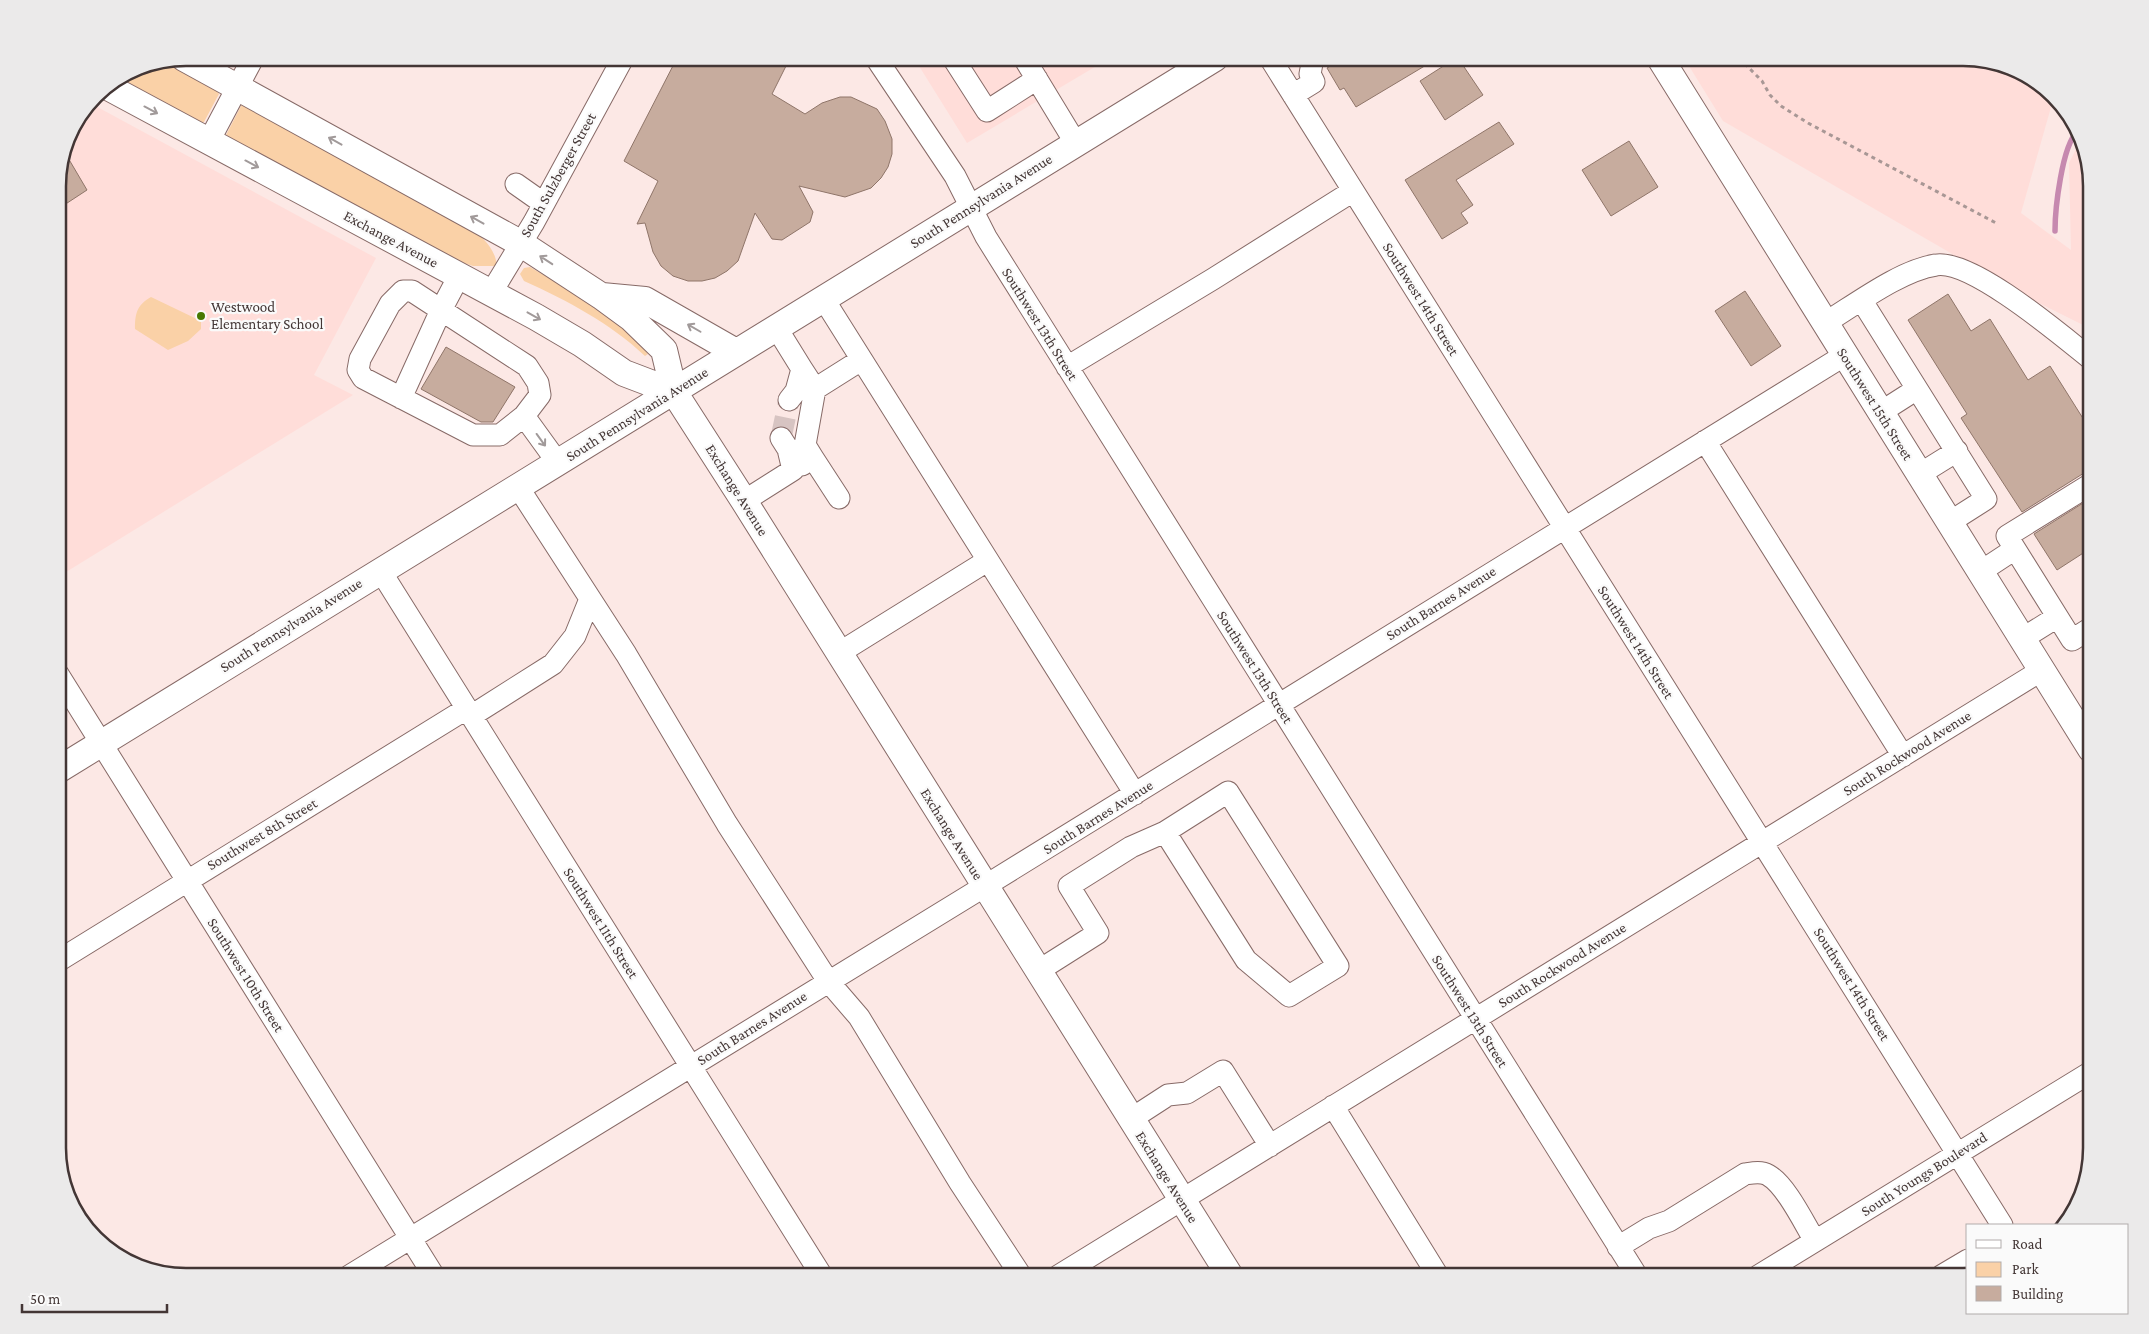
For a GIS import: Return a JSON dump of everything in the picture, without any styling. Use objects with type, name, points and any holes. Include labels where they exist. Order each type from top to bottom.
[{"type":"main road","name":"Exchange Avenue","points":[[199,66],[520,243],[602,296],[631,318],[664,350],[674,392],[1225,1268]]},
{"type":"main road","name":"South Pennsylvania Avenue","points":[[67,764],[380,570],[674,392],[971,206],[1202,66]]},
{"type":"main road","name":"Southwest 15th Street","points":[[1665,66],[2083,735]]},
{"type":"main road","name":"Exchange Avenue","points":[[114,90],[491,293],[582,344],[624,373],[674,392]]},
{"type":"main road","points":[[602,296],[645,300],[736,352]]},
{"type":"street","points":[[209,141],[249,66]]},
{"type":"street","name":"South Sulzberger Street","points":[[491,293],[534,222],[613,66]]},
{"type":"street","name":"Southwest 13th Street","points":[[881,66],[955,176],[986,237],[1631,1268]]},
{"type":"street","points":[[958,66],[987,111],[1037,79]]},
{"type":"street","points":[[1029,66],[1075,142]]},
{"type":"street","name":"Southwest 14th Street","points":[[1275,66],[2001,1224]]},
{"type":"street","points":[[1293,95],[1314,82],[1310,74],[1312,66]]},
{"type":"street","points":[[516,184],[543,203]]},
{"type":"street","points":[[1067,367],[1213,279],[1353,190]]},
{"type":"street","points":[[1825,323],[1898,279],[1919,269],[1938,264],[1954,266],[1979,277],[2020,305],[2082,352]]},
{"type":"street","points":[[401,398],[441,310],[459,276]]},
{"type":"street","points":[[403,291],[412,291],[441,310],[527,366],[538,383],[540,395],[524,416],[500,436],[473,435],[363,378],[358,370],[360,359],[390,304],[403,291]]},
{"type":"street","points":[[823,298],[1135,794]]},
{"type":"street","points":[[1862,301],[1986,499],[1950,522]]},
{"type":"street","points":[[776,327],[802,369],[800,396],[805,445],[839,498]]},
{"type":"street","name":"South Barnes Avenue","points":[[362,1268],[986,886],[1845,355]]},
{"type":"street","points":[[800,396],[861,360]]},
{"type":"street","points":[[1881,412],[1917,389]]},
{"type":"street","points":[[524,416],[558,463]]},
{"type":"street","points":[[1705,440],[1903,756]]},
{"type":"street","points":[[788,442],[793,470]]},
{"type":"street","points":[[1920,474],[1956,452]]},
{"type":"street","points":[[744,501],[813,458]]},
{"type":"street","points":[[518,487],[626,654],[727,824],[828,982],[859,1017],[960,1183],[1016,1268]]},
{"type":"street","points":[[2082,489],[2007,536],[2072,640],[2082,633]]},
{"type":"street","points":[[1980,572],[2015,550]]},
{"type":"street","points":[[839,653],[987,561]]},
{"type":"street","name":"Southwest 11th Street","points":[[380,570],[817,1268]]},
{"type":"street","name":"Southwest 8th Street","points":[[67,955],[186,880],[469,712],[554,664],[575,636],[590,599]]},
{"type":"street","points":[[2022,639],[2058,617]]},
{"type":"street","name":"South Rockwood Avenue","points":[[1071,1268],[2042,670]]},
{"type":"street","name":"Southwest 10th Street","points":[[67,688],[429,1268]]},
{"type":"street","points":[[1038,971],[1098,933],[1069,886],[1131,847],[1165,832],[1228,792],[1338,966],[1289,996],[1246,960],[1165,832]]},
{"type":"street","points":[[1131,1119],[1168,1096],[1187,1093],[1223,1071],[1270,1146]]},
{"type":"street","name":"South Youngs Boulevard","points":[[1771,1268],[2083,1077]]},
{"type":"street","points":[[1333,1106],[1433,1268]]},
{"type":"street","points":[[1618,1247],[1649,1228],[1669,1221],[1745,1174],[1758,1172],[1768,1174],[1778,1184],[1815,1241]]},
{"type":"street","points":[[1954,1268],[1966,1261]]},
{"type":"path","points":[[1747,66],[1762,81],[1781,106],[1808,123],[1996,223]]},
{"type":"shaded area","points":[[919,66],[1097,66],[967,143]]},
{"type":"shaded area","points":[[1689,66],[1963,66],[1994,70],[2023,82],[2052,105],[2021,213],[2071,250],[2069,163],[2076,149],[2080,163],[2082,179],[2082,325],[2023,295],[1723,121]]},
{"type":"shaded area","name":"Westwood Elementary School","points":[[96,107],[376,258],[314,375],[353,395],[67,571],[67,171],[75,140],[82,126]]},
{"type":"green space","points":[[177,67],[214,87],[219,94],[204,122],[200,123],[125,83],[155,70]]},
{"type":"green space","points":[[242,104],[468,226],[483,238],[491,248],[497,266],[473,266],[452,259],[225,137]]},
{"type":"green space","points":[[530,267],[594,305],[623,327],[648,354],[645,356],[618,333],[588,314],[524,281],[520,274],[524,268]]},
{"type":"green space","points":[[151,297],[201,321],[201,329],[188,341],[168,350],[135,329],[140,306]]},
{"type":"building","points":[[673,66],[786,66],[772,94],[805,114],[822,103],[840,97],[851,97],[877,109],[885,121],[892,139],[892,154],[888,167],[871,188],[845,197],[799,186],[813,212],[810,222],[782,240],[772,239],[755,213],[738,261],[727,271],[715,278],[702,281],[688,281],[673,276],[661,266],[653,252],[645,223],[637,224],[658,181],[624,161]]},
{"type":"building","points":[[1330,66],[1425,66],[1356,107],[1344,88],[1340,90],[1327,68]]},
{"type":"building","points":[[1443,66],[1463,66],[1483,95],[1445,120],[1420,81]]},
{"type":"building","points":[[1499,122],[1514,144],[1456,180],[1473,205],[1461,213],[1468,223],[1442,239],[1405,180]]},
{"type":"building","points":[[1629,141],[1658,187],[1611,216],[1582,170]]},
{"type":"building","points":[[69,160],[87,190],[67,203],[67,171]]},
{"type":"building","points":[[1745,291],[1781,346],[1751,366],[1715,311]]},
{"type":"building","points":[[1948,294],[1971,331],[1990,319],[2028,380],[2050,366],[2082,417],[2082,474],[2022,512],[1961,418],[1967,414],[1908,320]]},
{"type":"building","points":[[446,347],[515,387],[493,422],[481,422],[421,389]]},
{"type":"building","points":[[2082,503],[2082,554],[2057,570],[2034,534]]},
{"type":"waterway","points":[[2055,231],[2060,178],[2067,150],[2072,139]]},
{"type":"tunnel","points":[[781,438],[789,400]]},
{"type":"place","name":"Westwood Elementary School","points":[[201,316]]}]
